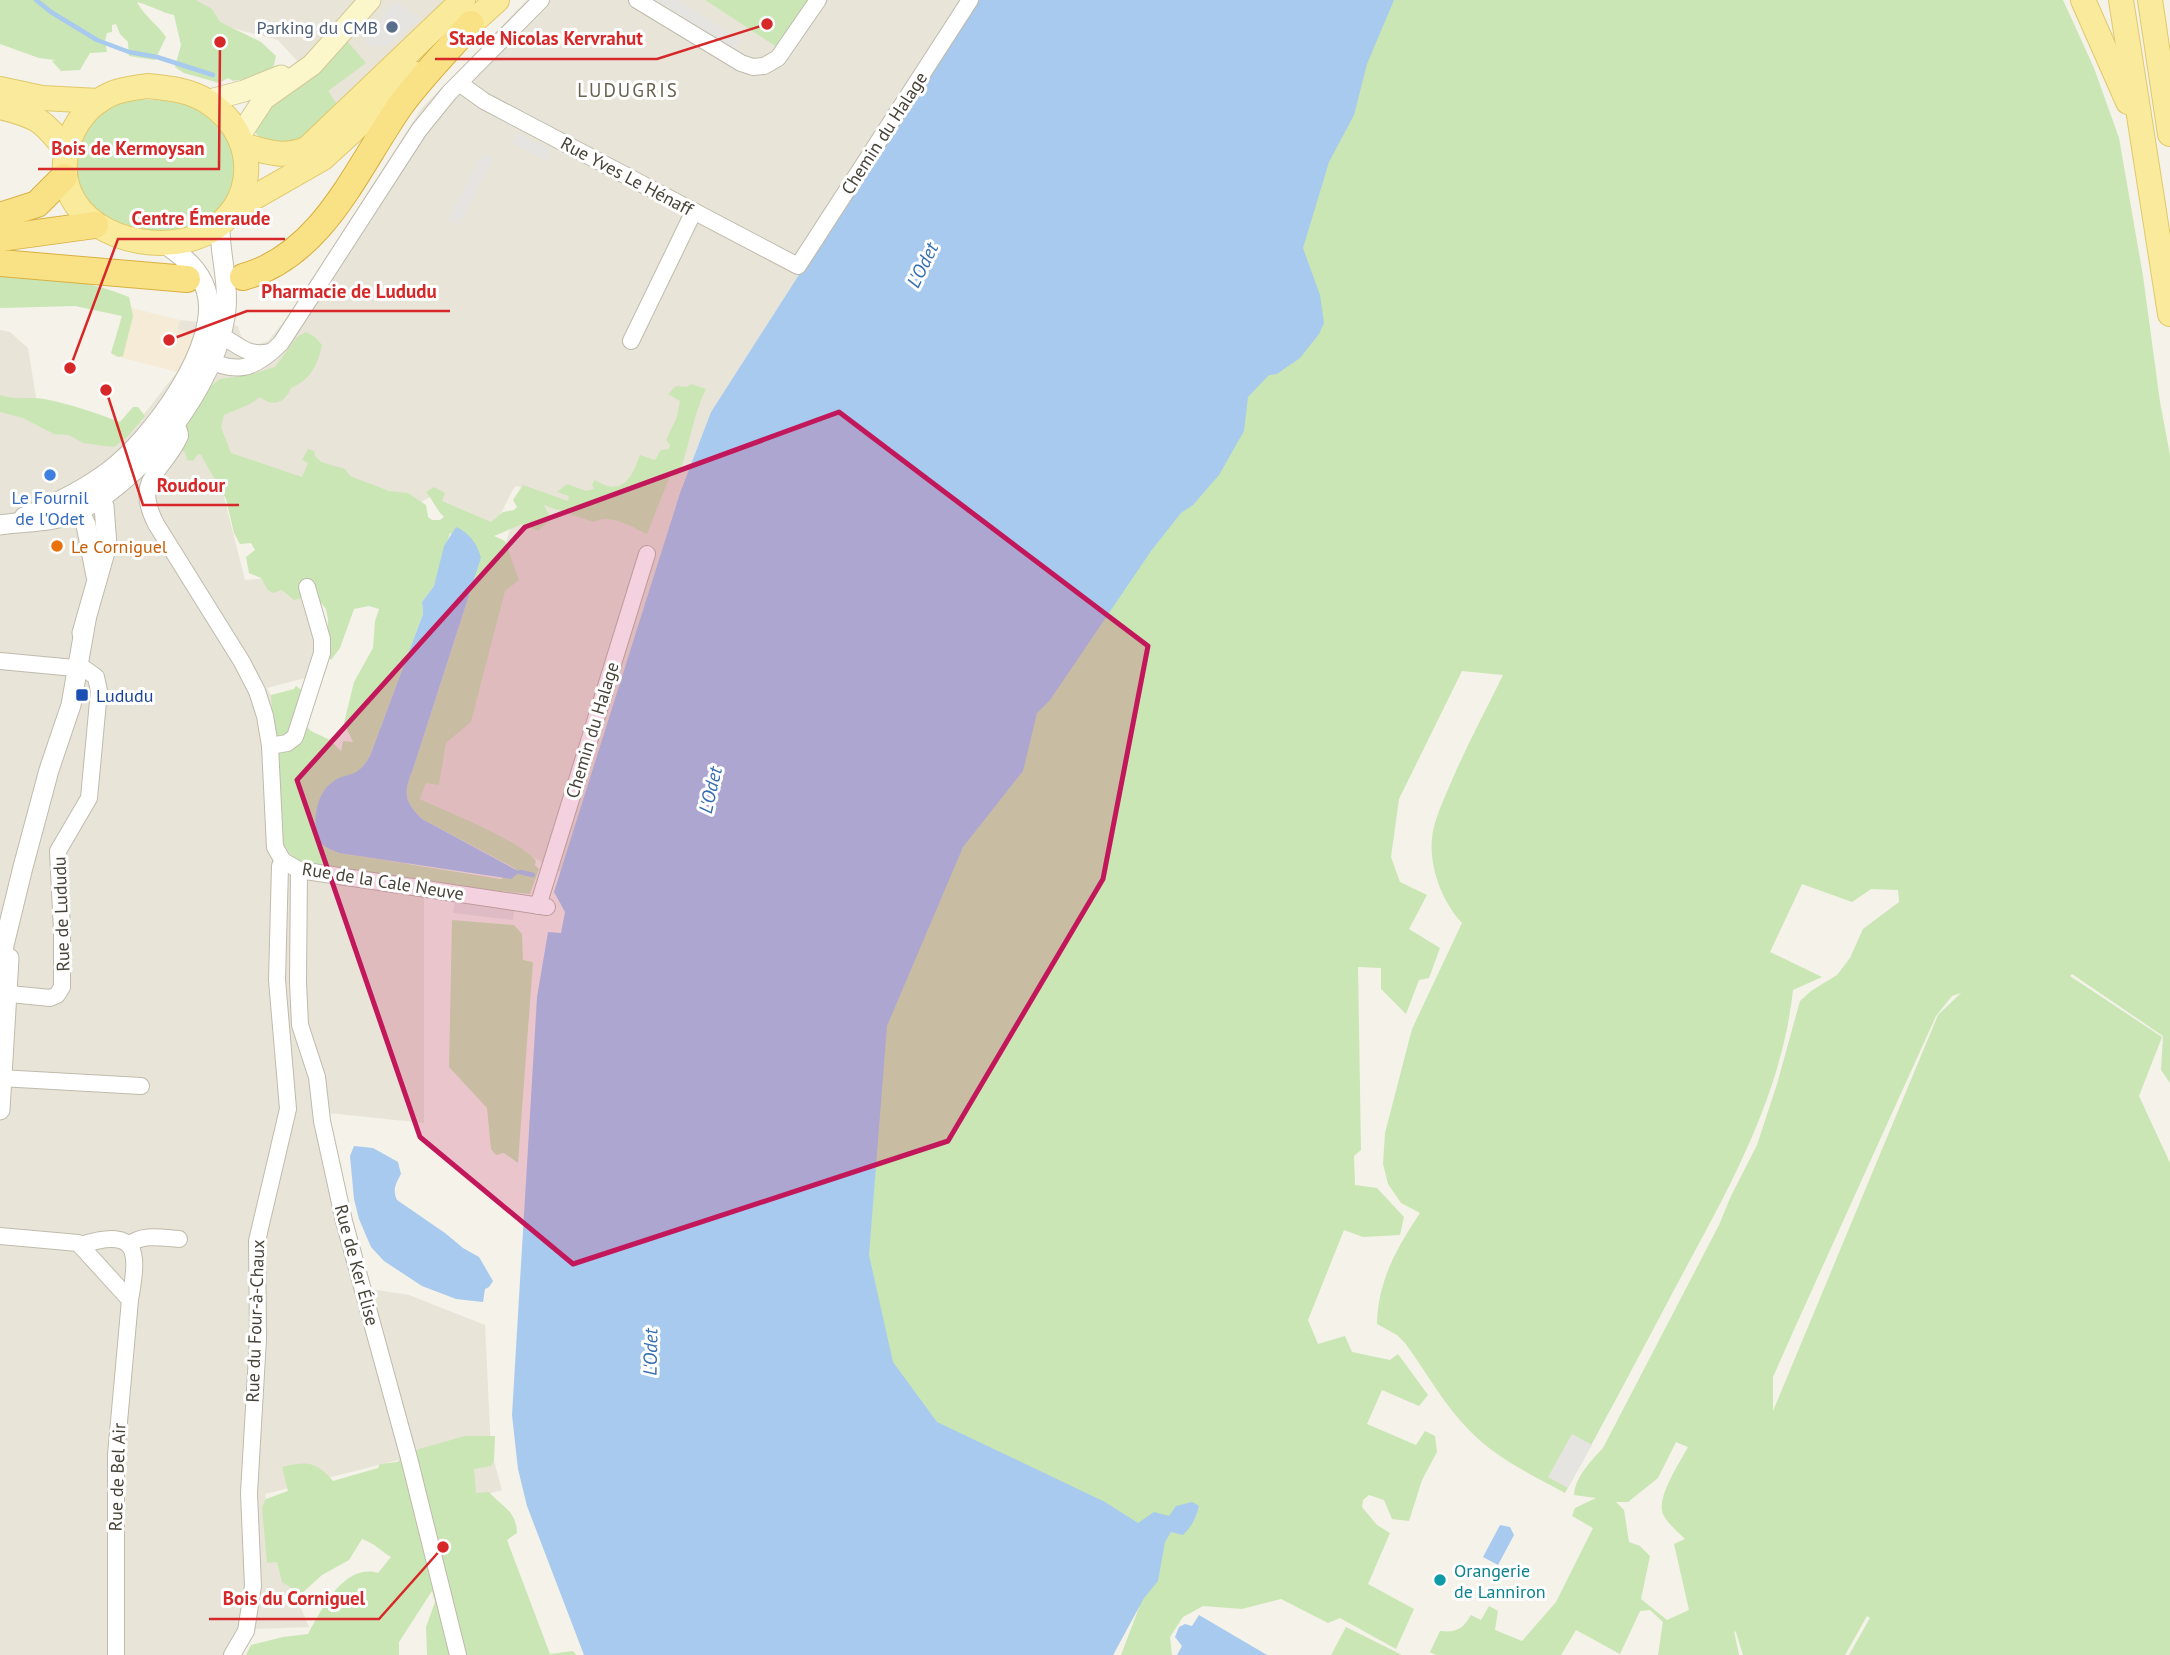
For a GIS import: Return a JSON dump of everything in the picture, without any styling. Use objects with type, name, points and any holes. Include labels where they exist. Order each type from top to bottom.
[{"type":"highway","points":[[243,277],[267,270],[311,237],[467,12]]},
{"type":"highway","points":[[0,216],[37,204],[64,177]]},
{"type":"highway","points":[[0,239],[95,225]]},
{"type":"highway","points":[[0,263],[187,279]]},
{"type":"main road","points":[[241,141],[264,99],[312,65],[370,0]]},
{"type":"main road","points":[[241,141],[277,154],[293,154],[308,148],[467,12],[497,0]]},
{"type":"main road","points":[[2083,0],[2141,131]]},
{"type":"main road","points":[[2121,0],[2170,314]]},
{"type":"main road","points":[[2150,0],[2170,134]]},
{"type":"main road","points":[[227,216],[246,178],[246,156],[241,141],[225,117],[206,101],[172,88],[147,86],[112,94],[99,101],[79,121],[71,134],[63,165],[64,177],[71,198],[95,225],[125,239],[164,243],[191,239],[207,232],[227,216],[323,158],[467,12]]},
{"type":"main road","points":[[206,101],[272,81],[312,57],[337,37]]},
{"type":"main road","points":[[0,89],[42,98],[99,101]]},
{"type":"main road","points":[[0,107],[34,116],[48,127],[66,150]]},
{"type":"street","points":[[204,359],[230,368],[246,367],[272,351],[293,327],[400,156],[429,116],[541,0]]},
{"type":"street","points":[[638,0],[736,60],[758,67],[778,58],[818,0]]},
{"type":"street","name":"Chemin du Halage","points":[[798,266],[970,0]]},
{"type":"street","name":"Rue Yves Le Hénaff","points":[[459,83],[484,102],[798,266]]},
{"type":"street","points":[[631,341],[694,211]]},
{"type":"street","points":[[166,422],[176,395],[221,336],[227,291],[219,237],[227,216]]},
{"type":"street","points":[[164,243],[186,259],[203,282],[209,307],[221,336],[242,350],[252,353],[272,351]]},
{"type":"street","points":[[3,524],[76,502],[95,491],[121,461],[166,422],[204,359]]},
{"type":"street","name":"Rue de la Cale Neuve","points":[[166,422],[179,429],[180,436],[150,480],[146,493],[147,507],[253,682],[262,707],[270,746],[274,837],[278,854],[283,861],[299,870],[543,906]]},
{"type":"street","points":[[0,970],[49,770],[55,716],[74,667],[107,545],[106,514],[95,491]]},
{"type":"street","points":[[76,502],[88,533],[96,579]]},
{"type":"street","name":"Chemin du Halage","points":[[543,906],[544,860],[647,554]]},
{"type":"street","points":[[270,746],[287,743],[295,737],[322,653],[322,639],[307,587]]},
{"type":"street","points":[[0,661],[74,667]]},
{"type":"street","name":"Rue de Lududu","points":[[4,994],[50,998],[57,995],[62,987],[58,851],[89,798],[99,691],[96,677],[90,671],[74,667]]},
{"type":"street","name":"Rue du Four-à-Chaux","points":[[232,1655],[246,1631],[253,1586],[249,1493],[258,1339],[257,1241],[288,1109],[277,979],[279,877],[283,861]]},
{"type":"street","name":"Rue de Ker Élise","points":[[299,870],[300,1025],[319,1089],[322,1121],[344,1222],[410,1458],[458,1655]]},
{"type":"street","points":[[0,1110],[4,994],[10,921]]},
{"type":"street","points":[[1,1078],[141,1086]]},
{"type":"street","points":[[0,1236],[73,1241],[81,1245],[130,1300]]},
{"type":"street","points":[[81,1245],[107,1240],[129,1245],[140,1238],[148,1237],[178,1239]]},
{"type":"street","name":"Rue de Bel Air","points":[[116,1655],[116,1455],[130,1300],[136,1264],[134,1250],[129,1245]]},
{"type":"highlighted area","points":[[839,412],[1148,646],[1103,879],[948,1141],[573,1264],[420,1137],[297,780],[525,527]]},
{"type":"shaded area","points":[[171,0],[448,0],[339,107],[278,40],[202,20]]},
{"type":"shaded area","points":[[527,0],[705,0],[778,48],[809,0],[975,0],[711,412],[680,493],[561,872],[420,799],[524,488],[516,486],[512,491],[495,525],[430,497],[403,512],[212,450],[245,580],[301,576],[319,644],[309,677],[267,688],[273,699],[281,733],[424,880],[424,1123],[329,1113],[345,1201],[370,1289],[409,1295],[485,1325],[491,1450],[502,1490],[412,1515],[398,1460],[265,1494],[285,1570],[309,1627],[256,1629],[242,1655],[0,1655],[0,330],[10,332],[28,348],[40,422],[105,438],[145,413],[177,372],[194,333],[177,329],[180,320],[238,326],[241,336],[247,342],[258,344],[268,341],[287,318],[422,108]]},
{"type":"shaded area","points":[[657,0],[678,0],[741,41],[733,49]]},
{"type":"shaded area","name":"Parking du CMB","points":[[395,1],[420,18],[389,45],[371,47],[364,40]]},
{"type":"shaded area","points":[[517,133],[551,150],[547,161],[512,143]]},
{"type":"shaded area","points":[[483,153],[493,158],[459,225],[448,220]]},
{"type":"shaded area","points":[[124,306],[180,320],[177,329],[195,333],[191,349],[177,372],[112,355]]},
{"type":"shaded area","points":[[455,900],[515,907],[513,920],[453,913]]},
{"type":"shaded area","points":[[1572,1434],[1592,1445],[1568,1488],[1548,1477]]},
{"type":"green space","points":[[0,0],[196,0],[212,9],[220,22],[261,42],[276,56],[273,69],[261,76],[233,81],[228,78],[219,83],[184,73],[175,67],[181,45],[174,15],[137,2],[166,37],[155,60],[129,56],[128,42],[120,34],[116,24],[112,25],[112,32],[107,33],[107,52],[90,53],[80,70],[61,71],[52,61],[55,60],[39,58],[0,44]]},
{"type":"green space","points":[[705,0],[809,0],[778,48]]},
{"type":"green space","points":[[1118,0],[2063,0],[2094,68],[2119,138],[2170,455],[2170,1083],[2161,1070],[2163,1036],[2072,974],[2070,976],[2162,1037],[2139,1096],[2170,1163],[2170,1655],[1849,1655],[1870,1618],[1867,1616],[1845,1655],[1743,1655],[1734,1631],[1739,1655],[1658,1655],[1663,1622],[1650,1610],[1640,1611],[1620,1654],[1576,1630],[1561,1655],[1436,1655],[1430,1652],[1440,1631],[1458,1629],[1471,1615],[1481,1620],[1489,1606],[1498,1611],[1495,1630],[1522,1641],[1556,1602],[1593,1528],[1572,1516],[1575,1508],[1596,1498],[1574,1495],[1577,1482],[1603,1448],[1719,1225],[1757,1145],[1800,1001],[1837,975],[1850,958],[1863,929],[1899,902],[1898,890],[1871,889],[1852,902],[1802,884],[1770,952],[1822,977],[1793,990],[1787,1031],[1777,1070],[1748,1146],[1712,1219],[1565,1493],[1515,1465],[1480,1441],[1452,1410],[1405,1343],[1397,1335],[1377,1324],[1381,1294],[1390,1266],[1420,1213],[1401,1203],[1388,1184],[1383,1164],[1385,1133],[1412,1029],[1462,923],[1448,905],[1438,884],[1433,861],[1433,831],[1455,773],[1503,675],[1462,671],[1399,799],[1391,857],[1400,882],[1427,895],[1409,929],[1440,948],[1429,978],[1419,980],[1406,1014],[1381,989],[1381,968],[1358,967],[1361,1150],[1354,1156],[1355,1185],[1377,1188],[1404,1217],[1400,1235],[1363,1237],[1344,1230],[1308,1320],[1318,1344],[1345,1336],[1352,1352],[1390,1360],[1398,1354],[1428,1395],[1419,1406],[1382,1390],[1367,1424],[1416,1445],[1425,1431],[1435,1436],[1437,1452],[1422,1480],[1409,1521],[1392,1519],[1384,1500],[1369,1495],[1363,1500],[1362,1507],[1377,1525],[1390,1533],[1368,1584],[1414,1609],[1396,1649],[1340,1618],[1328,1623],[1281,1599],[1242,1609],[1203,1606],[1183,1617],[1170,1637],[1172,1655],[1121,1655],[1140,1605],[1113,1655],[687,1529]],"holes":[[[1961,993],[1938,1015],[1773,1411],[1773,1377],[1792,1334],[1936,1016],[1952,996]],[[1676,1442],[1688,1447],[1670,1480],[1662,1507],[1667,1521],[1685,1539],[1674,1544],[1689,1610],[1667,1620],[1641,1599],[1650,1556],[1640,1546],[1629,1542],[1624,1510],[1616,1502],[1628,1502],[1658,1478]]]},
{"type":"green space","points":[[347,41],[366,63],[328,91],[339,107],[301,140],[283,144],[258,135],[254,131],[255,120]]},
{"type":"green space","points":[[137,99],[174,102],[195,108],[212,119],[224,132],[232,147],[236,163],[229,195],[219,210],[197,228],[163,233],[129,230],[102,216],[81,194],[76,172],[77,159],[87,125],[103,111]]},
{"type":"green space","points":[[0,276],[81,283],[129,297],[133,316],[123,356],[118,357],[111,353],[122,316],[75,306],[0,308]]},
{"type":"green space","points":[[306,332],[322,345],[312,371],[278,402],[269,402],[260,397],[224,415],[221,427],[231,453],[302,477],[308,463],[302,460],[308,449],[314,451],[321,462],[345,469],[350,476],[389,491],[408,493],[426,505],[428,517],[432,520],[444,517],[426,492],[434,487],[445,493],[442,501],[491,522],[503,512],[517,507],[513,500],[523,485],[568,501],[569,496],[557,492],[567,484],[586,491],[594,489],[592,484],[595,480],[613,487],[619,486],[630,477],[640,455],[655,460],[661,450],[669,449],[670,445],[666,440],[677,417],[680,401],[668,394],[676,386],[687,387],[691,384],[706,389],[678,475],[670,476],[647,534],[614,520],[593,522],[544,505],[551,519],[538,531],[522,524],[494,536],[505,541],[519,580],[505,591],[471,722],[446,743],[439,785],[426,783],[420,799],[515,844],[528,853],[539,869],[530,894],[458,887],[457,881],[457,886],[299,864],[281,842],[271,695],[294,689],[296,686],[303,691],[296,716],[311,731],[330,740],[341,751],[343,741],[353,742],[344,723],[354,682],[373,648],[375,621],[379,609],[369,606],[354,609],[340,648],[331,660],[327,656],[326,609],[309,588],[304,597],[294,600],[282,590],[273,593],[268,590],[261,578],[249,573],[246,557],[255,550],[251,543],[240,544],[234,533],[226,499],[201,455],[198,454],[193,461],[187,460],[185,452],[180,449],[185,428],[210,387],[220,379],[249,375],[275,367],[297,337]],"holes":[[[450,533],[481,558],[410,777],[407,796],[422,819],[516,869],[501,879],[339,853],[326,848],[338,779],[361,771],[370,756],[423,614],[422,602],[434,586]]]},
{"type":"green space","points":[[0,395],[54,401],[120,422],[133,407],[138,407],[145,416],[127,437],[114,447],[83,443],[69,435],[54,434],[23,418],[0,412]]},
{"type":"green space","points":[[452,920],[514,925],[522,934],[523,960],[533,962],[518,1163],[504,1153],[496,1155],[491,1149],[487,1108],[449,1067]]},
{"type":"green space","points":[[465,1436],[495,1436],[494,1461],[491,1466],[474,1469],[476,1493],[489,1492],[514,1519],[517,1533],[507,1540],[550,1654],[573,1651],[576,1655],[427,1655],[426,1627],[435,1602],[432,1591],[399,1642],[399,1655],[246,1655],[251,1645],[308,1634],[327,1601],[345,1581],[366,1572],[378,1573],[391,1557],[362,1539],[349,1560],[322,1575],[301,1594],[282,1582],[277,1562],[267,1563],[262,1507],[266,1499],[288,1491],[282,1467],[310,1464],[333,1481],[378,1468],[380,1464],[397,1462],[419,1449]]},
{"type":"green space","points":[[1346,1627],[1402,1655],[1331,1655]]},
{"type":"water","name":"L'Odet","points":[[975,0],[1394,0],[1367,64],[1354,115],[1329,162],[1303,248],[1320,295],[1324,323],[1319,334],[1300,358],[1277,374],[1269,375],[1248,397],[1244,431],[1219,475],[1193,505],[1181,513],[1151,551],[1050,700],[1037,713],[1023,771],[963,847],[887,1026],[869,1255],[893,1362],[937,1422],[1105,1502],[1138,1523],[1154,1512],[1169,1516],[1176,1506],[1192,1502],[1199,1506],[1193,1522],[1183,1535],[1171,1532],[1165,1542],[1158,1581],[1144,1598],[1113,1655],[584,1655],[527,1506],[518,1469],[512,1415],[537,997],[548,932],[561,933],[565,912],[554,892],[680,493],[711,412]]},
{"type":"water","points":[[456,527],[472,540],[481,558],[410,777],[407,796],[422,819],[520,872],[511,879],[339,853],[328,848],[317,835],[316,811],[325,789],[336,780],[360,769],[370,756],[423,614],[422,602],[434,586],[444,546]]},
{"type":"water","points":[[354,1146],[373,1148],[398,1162],[401,1174],[395,1190],[397,1200],[479,1257],[493,1281],[485,1289],[483,1302],[456,1299],[422,1286],[384,1261],[371,1247],[354,1199],[350,1156]]},
{"type":"water","points":[[1500,1525],[1510,1527],[1514,1535],[1498,1565],[1483,1557]]},
{"type":"water","points":[[1199,1615],[1267,1655],[1177,1655],[1182,1646],[1175,1637],[1179,1627],[1185,1624],[1192,1626]]},
{"type":"waterway","points":[[36,0],[97,40],[129,52],[157,57],[213,75]]},
{"type":"waterway","points":[[520,872],[533,875]]},
{"type":"place","name":"Stade Nicolas Kervrahut","points":[[767,24]]},
{"type":"place","name":"Parking du CMB","points":[[392,27]]},
{"type":"place","name":"Bois de Kermoysan","points":[[220,42]]},
{"type":"place","name":"Pharmacie de Lududu","points":[[169,340]]},
{"type":"place","name":"Centre Émeraude","points":[[70,368]]},
{"type":"place","name":"Roudour","points":[[106,390]]},
{"type":"place","name":"Le Fournil de l'Odet","points":[[50,475]]},
{"type":"place","name":"Le Corniguel","points":[[57,546]]},
{"type":"place","name":"Lududu","points":[[82,695]]},
{"type":"place","name":"Bois du Corniguel","points":[[443,1547]]},
{"type":"place","name":"Orangerie de Lanniron","points":[[1440,1580]]},
{"type":"district","name":"LUDUGRIS","points":[[628,90]]}]
